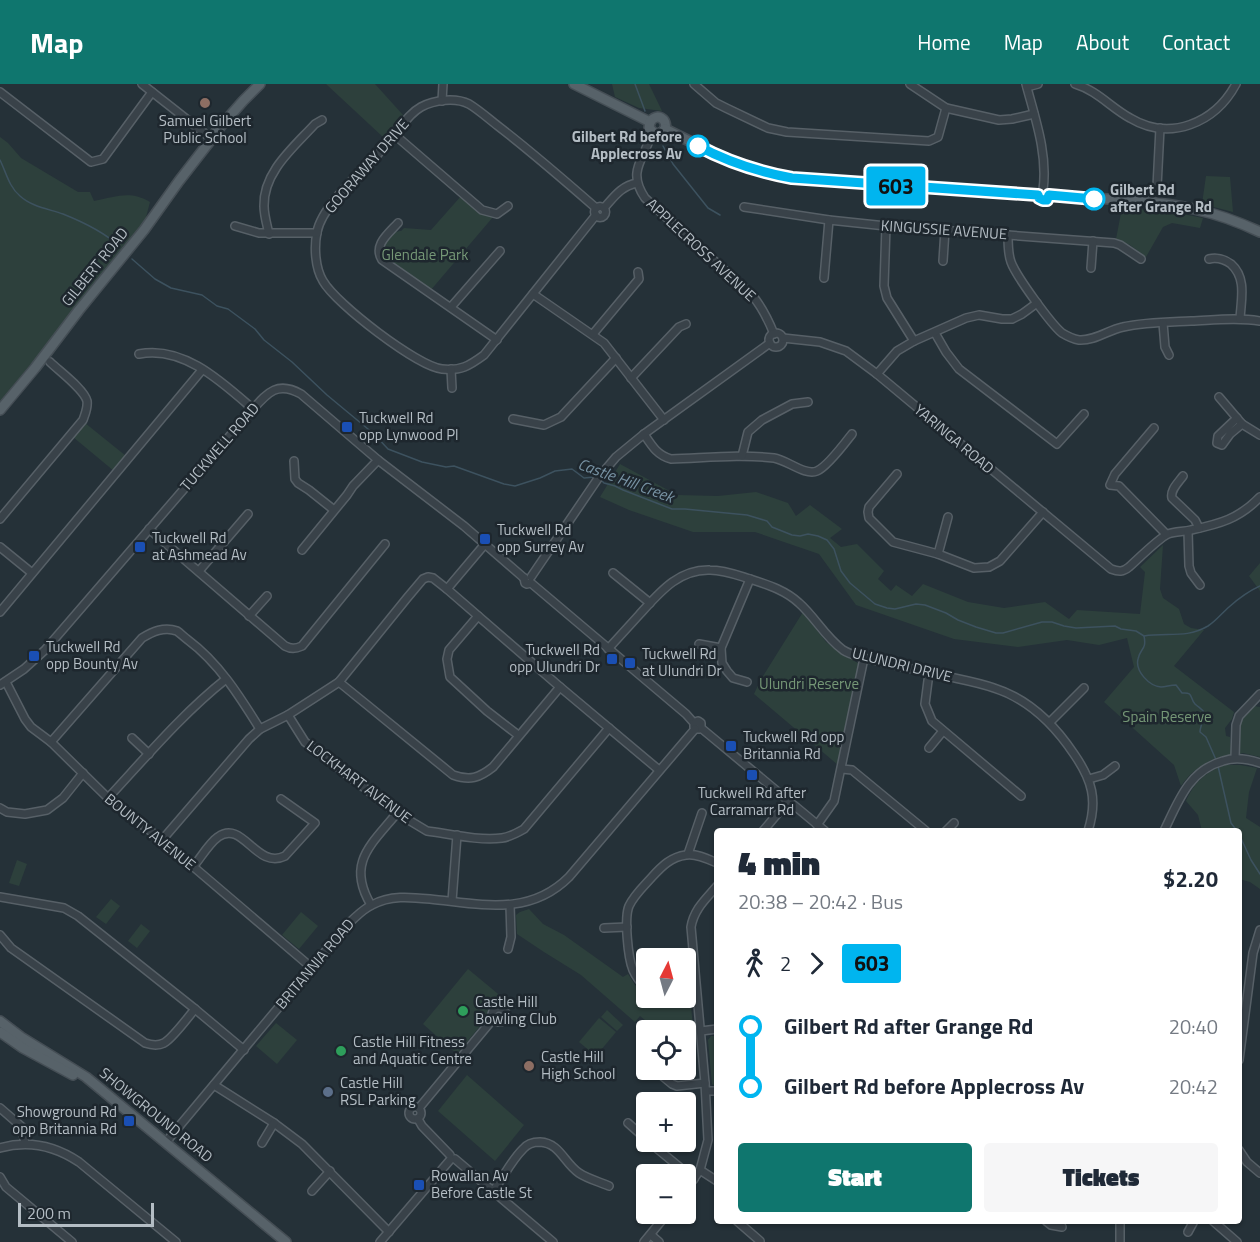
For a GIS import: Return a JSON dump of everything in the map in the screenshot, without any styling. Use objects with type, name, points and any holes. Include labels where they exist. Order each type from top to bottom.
[{"type":"main road","name":"GILBERT ROAD","points":[[0,410],[144,230],[211,137],[260,84]]},
{"type":"main road","points":[[574,84],[650,122]]},
{"type":"main road","points":[[654,117],[659,117],[666,124],[665,129],[660,134],[652,132],[649,128],[650,122],[654,117]]},
{"type":"main road","points":[[665,129],[732,162],[792,178],[1044,193],[1186,207],[1214,214],[1260,232]]},
{"type":"main road","name":"SHOWGROUND ROAD","points":[[0,1021],[21,1037],[86,1077],[286,1242]]},
{"type":"main road","name":"SHOWGROUND ROAD","points":[[0,1032],[23,1048],[96,1090],[277,1242]]},
{"type":"street","points":[[141,84],[211,137]]},
{"type":"street","points":[[443,84],[442,101],[459,101],[469,104],[599,210]]},
{"type":"street","points":[[694,84],[720,105],[768,128],[787,132],[929,141],[938,137],[946,108]]},
{"type":"street","points":[[910,84],[946,108],[999,120],[1034,114]]},
{"type":"street","points":[[1038,84],[1026,85],[1041,144],[1044,193]]},
{"type":"street","points":[[1075,84],[1091,86],[1132,120],[1160,128],[1180,127],[1208,116],[1221,106],[1236,84]]},
{"type":"street","points":[[0,92],[91,162],[103,159],[152,92]]},
{"type":"street","name":"GOORAWAY DRIVE","points":[[442,101],[420,108],[408,117],[395,135],[331,204],[319,225],[315,248],[322,280],[336,298],[357,316],[427,365],[451,369]]},
{"type":"street","points":[[269,234],[263,207],[267,184],[272,172],[315,124],[322,120]]},
{"type":"street","points":[[1157,187],[1160,128]]},
{"type":"street","name":"APPLECROSS AVENUE","points":[[652,132],[650,141],[637,166],[636,183],[639,190],[752,295],[768,318],[774,334]]},
{"type":"street","points":[[395,135],[482,210],[497,214],[508,206]]},
{"type":"street","points":[[452,388],[451,369],[471,365],[484,355],[599,210],[622,188],[636,183]]},
{"type":"street","name":"KINGUSSIE AVENUE","points":[[744,207],[886,226],[1093,241],[1120,245],[1141,259]]},
{"type":"street","points":[[824,278],[829,220]]},
{"type":"street","points":[[398,223],[379,248],[378,254],[382,260],[497,340]]},
{"type":"street","points":[[235,226],[269,234],[317,233]]},
{"type":"street","points":[[886,226],[884,286],[887,298],[914,341]]},
{"type":"street","points":[[943,261],[945,230]]},
{"type":"street","points":[[1008,235],[1010,260],[1037,303],[1057,328],[1064,334],[1078,339],[1088,339],[1124,326],[1240,319],[1260,321]]},
{"type":"street","points":[[1091,268],[1093,241]]},
{"type":"street","points":[[451,307],[500,252]]},
{"type":"street","points":[[1209,258],[1219,258],[1237,270],[1242,286],[1240,319]]},
{"type":"street","points":[[593,334],[639,279],[638,272]]},
{"type":"street","points":[[533,294],[604,343],[664,420]]},
{"type":"street","points":[[877,374],[897,351],[914,341],[966,318],[979,315],[1012,319],[1037,303]]},
{"type":"street","points":[[1164,323],[1165,347],[1169,355]]},
{"type":"street","points":[[631,378],[679,327],[686,324]]},
{"type":"street","points":[[528,579],[607,466],[616,457],[644,434],[770,343],[774,334],[777,333],[783,338],[781,345],[776,347],[770,343]]},
{"type":"street","points":[[935,333],[959,369],[1057,444],[1084,414]]},
{"type":"street","name":"YARINGA ROAD","points":[[783,338],[820,342],[846,351],[1117,572],[1124,571],[1166,534]]},
{"type":"street","points":[[139,354],[157,352],[168,354],[202,370],[218,379],[253,409]]},
{"type":"street","points":[[513,419],[544,425],[561,417],[616,358]]},
{"type":"street","points":[[0,519],[83,420],[87,400],[81,391],[50,362]]},
{"type":"street","points":[[0,612],[202,370]]},
{"type":"street","name":"TUCKWELL ROAD","points":[[3,683],[24,669],[45,650],[265,395],[278,388],[294,390],[528,579],[686,714],[697,726],[822,828]]},
{"type":"street","points":[[1219,397],[1240,421],[1260,435]]},
{"type":"street","points":[[742,456],[748,432],[762,420],[792,404],[808,402]]},
{"type":"street","points":[[1154,428],[1115,474],[1110,484],[1119,486],[1166,534],[1221,523],[1236,517],[1260,497]]},
{"type":"street","points":[[644,434],[654,450],[671,459],[742,456],[777,459],[808,472],[815,472],[822,468],[852,434]]},
{"type":"street","points":[[302,550],[353,486],[378,460]]},
{"type":"street","points":[[294,461],[295,479],[298,483],[334,510]]},
{"type":"street","points":[[897,474],[869,507],[869,518],[893,542],[938,554],[974,568],[989,567],[1000,561],[1042,512]]},
{"type":"street","points":[[1183,476],[1172,490],[1172,498],[1195,520],[1199,528]]},
{"type":"street","points":[[199,571],[248,514]]},
{"type":"street","points":[[938,554],[948,517]]},
{"type":"street","points":[[149,529],[285,646],[296,649],[302,646],[385,544]]},
{"type":"street","points":[[1188,531],[1189,566],[1200,585]]},
{"type":"street","points":[[447,589],[485,544]]},
{"type":"street","points":[[0,547],[32,573]]},
{"type":"street","name":"ULUNDRI DRIVE","points":[[608,649],[664,587],[691,572],[719,570],[772,586],[793,597],[803,606],[827,636],[844,651],[864,658],[1002,690],[1050,722],[1081,763],[1089,779],[1094,804],[1089,828]]},
{"type":"street","points":[[613,573],[650,603]]},
{"type":"street","points":[[162,840],[260,729],[288,715],[339,682],[423,579],[429,577],[447,589],[659,770]]},
{"type":"street","points":[[747,682],[736,679],[727,671],[722,663],[721,648],[750,579]]},
{"type":"street","points":[[249,616],[267,596]]},
{"type":"street","points":[[478,616],[449,650],[447,659],[450,677],[487,711],[518,735]]},
{"type":"street","points":[[51,742],[142,638],[155,630],[176,631],[194,644],[216,665],[260,729]]},
{"type":"street","points":[[699,644],[721,648]]},
{"type":"street","points":[[818,825],[834,801],[864,658]]},
{"type":"street","points":[[929,673],[925,704],[932,721],[1021,796]]},
{"type":"street","points":[[108,798],[203,698],[226,679]]},
{"type":"street","points":[[339,682],[453,775],[470,779],[483,775],[493,767],[560,687]]},
{"type":"street","name":"BOUNTY AVENUE","points":[[3,683],[28,724],[51,742],[108,798],[162,840],[312,968]]},
{"type":"street","points":[[1050,722],[1084,688]]},
{"type":"street","points":[[1235,758],[1236,725],[1239,716],[1260,694]]},
{"type":"street","name":"LOCKHART AVENUE","points":[[288,715],[305,742],[397,813],[427,831],[489,838],[502,838],[524,829],[609,728]]},
{"type":"street","name":"BRITANNIA ROAD","points":[[166,1142],[350,922],[371,905],[402,897],[510,905],[538,899],[549,893],[564,881],[697,726]]},
{"type":"street","points":[[929,748],[943,731]]},
{"type":"street","points":[[132,738],[149,754]]},
{"type":"street","points":[[1166,828],[1185,789],[1200,771],[1227,759],[1235,758],[1260,764]]},
{"type":"street","points":[[1089,779],[1103,775],[1115,766]]},
{"type":"street","points":[[842,769],[852,770],[922,828]]},
{"type":"street","points":[[0,808],[7,812],[25,814],[47,810],[63,798],[83,773]]},
{"type":"street","points":[[194,867],[217,838],[226,834],[238,836],[265,858],[285,856],[315,823],[281,799]]},
{"type":"street","points":[[766,828],[789,800]]},
{"type":"street","points":[[371,905],[362,886],[357,865],[397,813]]},
{"type":"street","points":[[688,854],[702,813]]},
{"type":"street","points":[[949,828],[954,823]]},
{"type":"street","points":[[452,901],[456,836]]},
{"type":"street","points":[[636,975],[631,964],[627,927],[629,907],[634,897],[665,863],[673,858],[688,854],[714,862]]},
{"type":"street","points":[[696,1176],[700,1170],[708,1140],[706,1087],[692,939],[693,918],[696,910],[714,889]]},
{"type":"street","points":[[0,897],[64,908],[78,916],[244,1050]]},
{"type":"street","points":[[508,949],[512,937],[510,905]]},
{"type":"street","points":[[604,928],[627,927]]},
{"type":"street","points":[[1242,1023],[1245,986],[1260,930]]},
{"type":"street","points":[[0,934],[11,948],[150,1045],[159,1045],[168,1041],[195,1009]]},
{"type":"street","points":[[494,1019],[419,1108],[421,1113],[418,1119],[452,1158],[553,1242]]},
{"type":"street","points":[[701,1031],[714,1029]]},
{"type":"street","points":[[667,1080],[677,1086],[706,1087],[714,1090]]},
{"type":"street","points":[[214,1085],[274,1123],[302,1144],[389,1232]]},
{"type":"street","points":[[0,1108],[22,1127],[26,1144]]},
{"type":"street","points":[[262,1143],[274,1123]]},
{"type":"street","points":[[628,1124],[636,1130]]},
{"type":"street","points":[[493,1191],[518,1154],[527,1144],[536,1142],[552,1145],[578,1173],[609,1186]]},
{"type":"street","points":[[0,1148],[35,1145],[59,1151],[79,1161],[176,1242]]},
{"type":"street","points":[[662,1152],[676,1164]]},
{"type":"street","points":[[1242,1154],[1260,1173]]},
{"type":"street","points":[[380,1242],[452,1158]]},
{"type":"street","points":[[700,1170],[714,1179]]},
{"type":"street","points":[[312,1191],[330,1171]]},
{"type":"street","points":[[0,1177],[6,1187],[72,1242]]},
{"type":"street","points":[[644,1242],[660,1224]]},
{"type":"street","points":[[740,1224],[759,1242]]},
{"type":"street","points":[[1050,1224],[1062,1227]]},
{"type":"street","points":[[1120,1224],[1120,1242]]},
{"type":"street","points":[[1188,1232],[1192,1224]]},
{"type":"street","points":[[1216,1224],[1237,1242]]},
{"type":"street","points":[[651,1235],[659,1242]]},
{"type":"green space","points":[[326,84],[375,84],[403,115],[383,137]]},
{"type":"green space","points":[[612,84],[649,84],[662,111],[639,108],[615,97]]},
{"type":"green space","points":[[0,137],[21,158],[78,192],[90,192],[94,201],[129,195],[150,202],[144,225],[0,402]]},
{"type":"green space","points":[[1206,176],[1230,177],[1233,212],[1202,204]]},
{"type":"green space","name":"Glendale Park","points":[[462,195],[481,213],[493,217],[430,291],[384,260],[382,249],[391,235],[404,228],[431,230]]},
{"type":"green space","points":[[1122,208],[1172,212],[1203,218],[1200,228],[1172,223],[1163,227],[1146,257],[1130,245],[1116,239]]},
{"type":"green space","points":[[85,423],[126,456],[114,471],[73,437]]},
{"type":"green space","name":"Spain Reserve","points":[[620,464],[677,495],[718,496],[756,492],[788,503],[796,516],[810,505],[842,529],[830,538],[841,547],[857,544],[884,571],[878,579],[891,591],[896,585],[912,596],[923,584],[968,602],[1004,608],[1045,602],[1069,619],[1077,610],[1140,614],[1145,572],[1140,567],[1163,545],[1160,589],[1163,598],[1179,609],[1184,624],[1191,628],[1204,630],[1174,666],[1234,712],[1225,728],[1226,736],[1230,737],[1231,755],[1202,765],[1190,774],[1181,786],[1174,765],[1104,702],[1134,667],[1127,638],[1099,645],[1067,640],[1018,647],[954,639],[856,605],[819,554],[755,532],[693,532],[629,510],[600,497]]},
{"type":"green space","points":[[1260,563],[1260,591],[1249,576]]},
{"type":"green space","name":"Ulundri Reserve","points":[[803,612],[826,642],[858,663],[838,765],[754,694]]},
{"type":"green space","points":[[1254,706],[1260,707],[1260,757],[1239,754],[1241,720]]},
{"type":"green space","points":[[1225,765],[1257,768],[1249,792],[1246,818],[1260,827],[1260,889],[1242,880],[1242,828],[1201,828],[1198,815],[1186,801],[1201,778]]},
{"type":"green space","points":[[17,860],[27,864],[19,886],[9,883]]},
{"type":"green space","points":[[111,899],[120,906],[106,924],[96,917]]},
{"type":"green space","points":[[529,909],[543,924],[564,935],[623,977],[628,974],[636,986],[636,1008],[691,1008],[692,1020],[645,1020],[640,1016],[635,1022],[581,975],[517,934],[516,915]]},
{"type":"green space","points":[[301,912],[318,926],[299,949],[282,935]]},
{"type":"green space","points":[[141,924],[150,931],[137,948],[128,941]]},
{"type":"green space","name":"Castle Hill Bowling Club","points":[[468,969],[503,998],[457,1054],[423,1024]]},
{"type":"green space","points":[[607,1010],[623,1025],[617,1031],[601,1017]]},
{"type":"green space","points":[[599,1018],[616,1032],[596,1056],[579,1042]]},
{"type":"green space","points":[[276,1023],[297,1040],[277,1064],[256,1046]]},
{"type":"green space","points":[[714,1036],[714,1086],[712,1084],[708,1040]]},
{"type":"green space","points":[[467,1075],[524,1125],[495,1161],[438,1111]]},
{"type":"waterway","points":[[635,84],[645,111]]},
{"type":"waterway","points":[[663,146],[673,164],[708,208],[720,215]]},
{"type":"waterway","name":"Castle Hill Creek","points":[[0,160],[13,188],[25,200],[86,224],[119,246]]},
{"type":"waterway","name":"Castle Hill Creek","points":[[132,259],[155,279],[171,288],[202,295],[217,306],[228,309],[255,329],[264,340],[374,434],[388,449],[422,462],[446,467],[454,466],[515,486],[555,471],[572,469],[584,478],[595,477]]},
{"type":"waterway","name":"Castle Hill Creek","points":[[601,480],[672,509],[747,515],[767,521],[772,527],[792,535],[808,534],[827,540],[834,549],[841,571],[850,583],[875,604],[887,608],[925,605],[958,620],[996,633],[1042,622],[1076,628],[1115,626],[1136,631],[1144,636],[1145,641],[1138,659],[1141,673],[1156,686],[1176,685],[1182,693],[1190,694],[1195,704],[1205,714],[1200,732],[1206,737],[1217,762]]},
{"type":"waterway","points":[[1144,636],[1184,634],[1200,630],[1211,624],[1240,598],[1260,586]]},
{"type":"waterway","name":"Castle Hill Creek","points":[[1218,766],[1231,823],[1235,828]]},
{"type":"waterway","name":"Castle Hill Creek","points":[[1242,840],[1260,874]]},
{"type":"bus line","name":"603","points":[[698,146],[732,162],[792,178],[1038,195],[1041,200],[1047,200],[1049,195],[1094,199]]},
{"type":"place","name":"Samuel Gilbert Public School","points":[[205,103]]},
{"type":"place","name":"Gilbert Rd before Applecross Av","points":[[698,146]]},
{"type":"place","name":"Gilbert Rd after Grange Rd","points":[[1094,199]]},
{"type":"place","name":"Tuckwell Rd opp Lynwood Pl","points":[[347,427]]},
{"type":"place","name":"Tuckwell Rd opp Surrey Av","points":[[485,539]]},
{"type":"place","name":"Tuckwell Rd at Ashmead Av","points":[[140,547]]},
{"type":"place","name":"Tuckwell Rd opp Bounty Av","points":[[34,656]]},
{"type":"place","name":"Tuckwell Rd opp Ulundri Dr","points":[[612,659]]},
{"type":"place","name":"Tuckwell Rd at Ulundri Dr","points":[[630,663]]},
{"type":"place","name":"Tuckwell Rd opp Britannia Rd","points":[[731,746]]},
{"type":"place","name":"Tuckwell Rd after Carramarr Rd","points":[[752,775]]},
{"type":"place","name":"Castle Hill Bowling Club","points":[[463,1011]]},
{"type":"place","name":"Castle Hill Fitness and Aquatic Centre","points":[[341,1051]]},
{"type":"place","name":"Castle Hill High School","points":[[529,1066]]},
{"type":"place","name":"Castle Hill RSL Parking","points":[[328,1092]]},
{"type":"place","name":"Showground Rd opp Britannia Rd","points":[[129,1121]]},
{"type":"place","name":"Rowallan Av Before Castle St","points":[[419,1185]]}]
